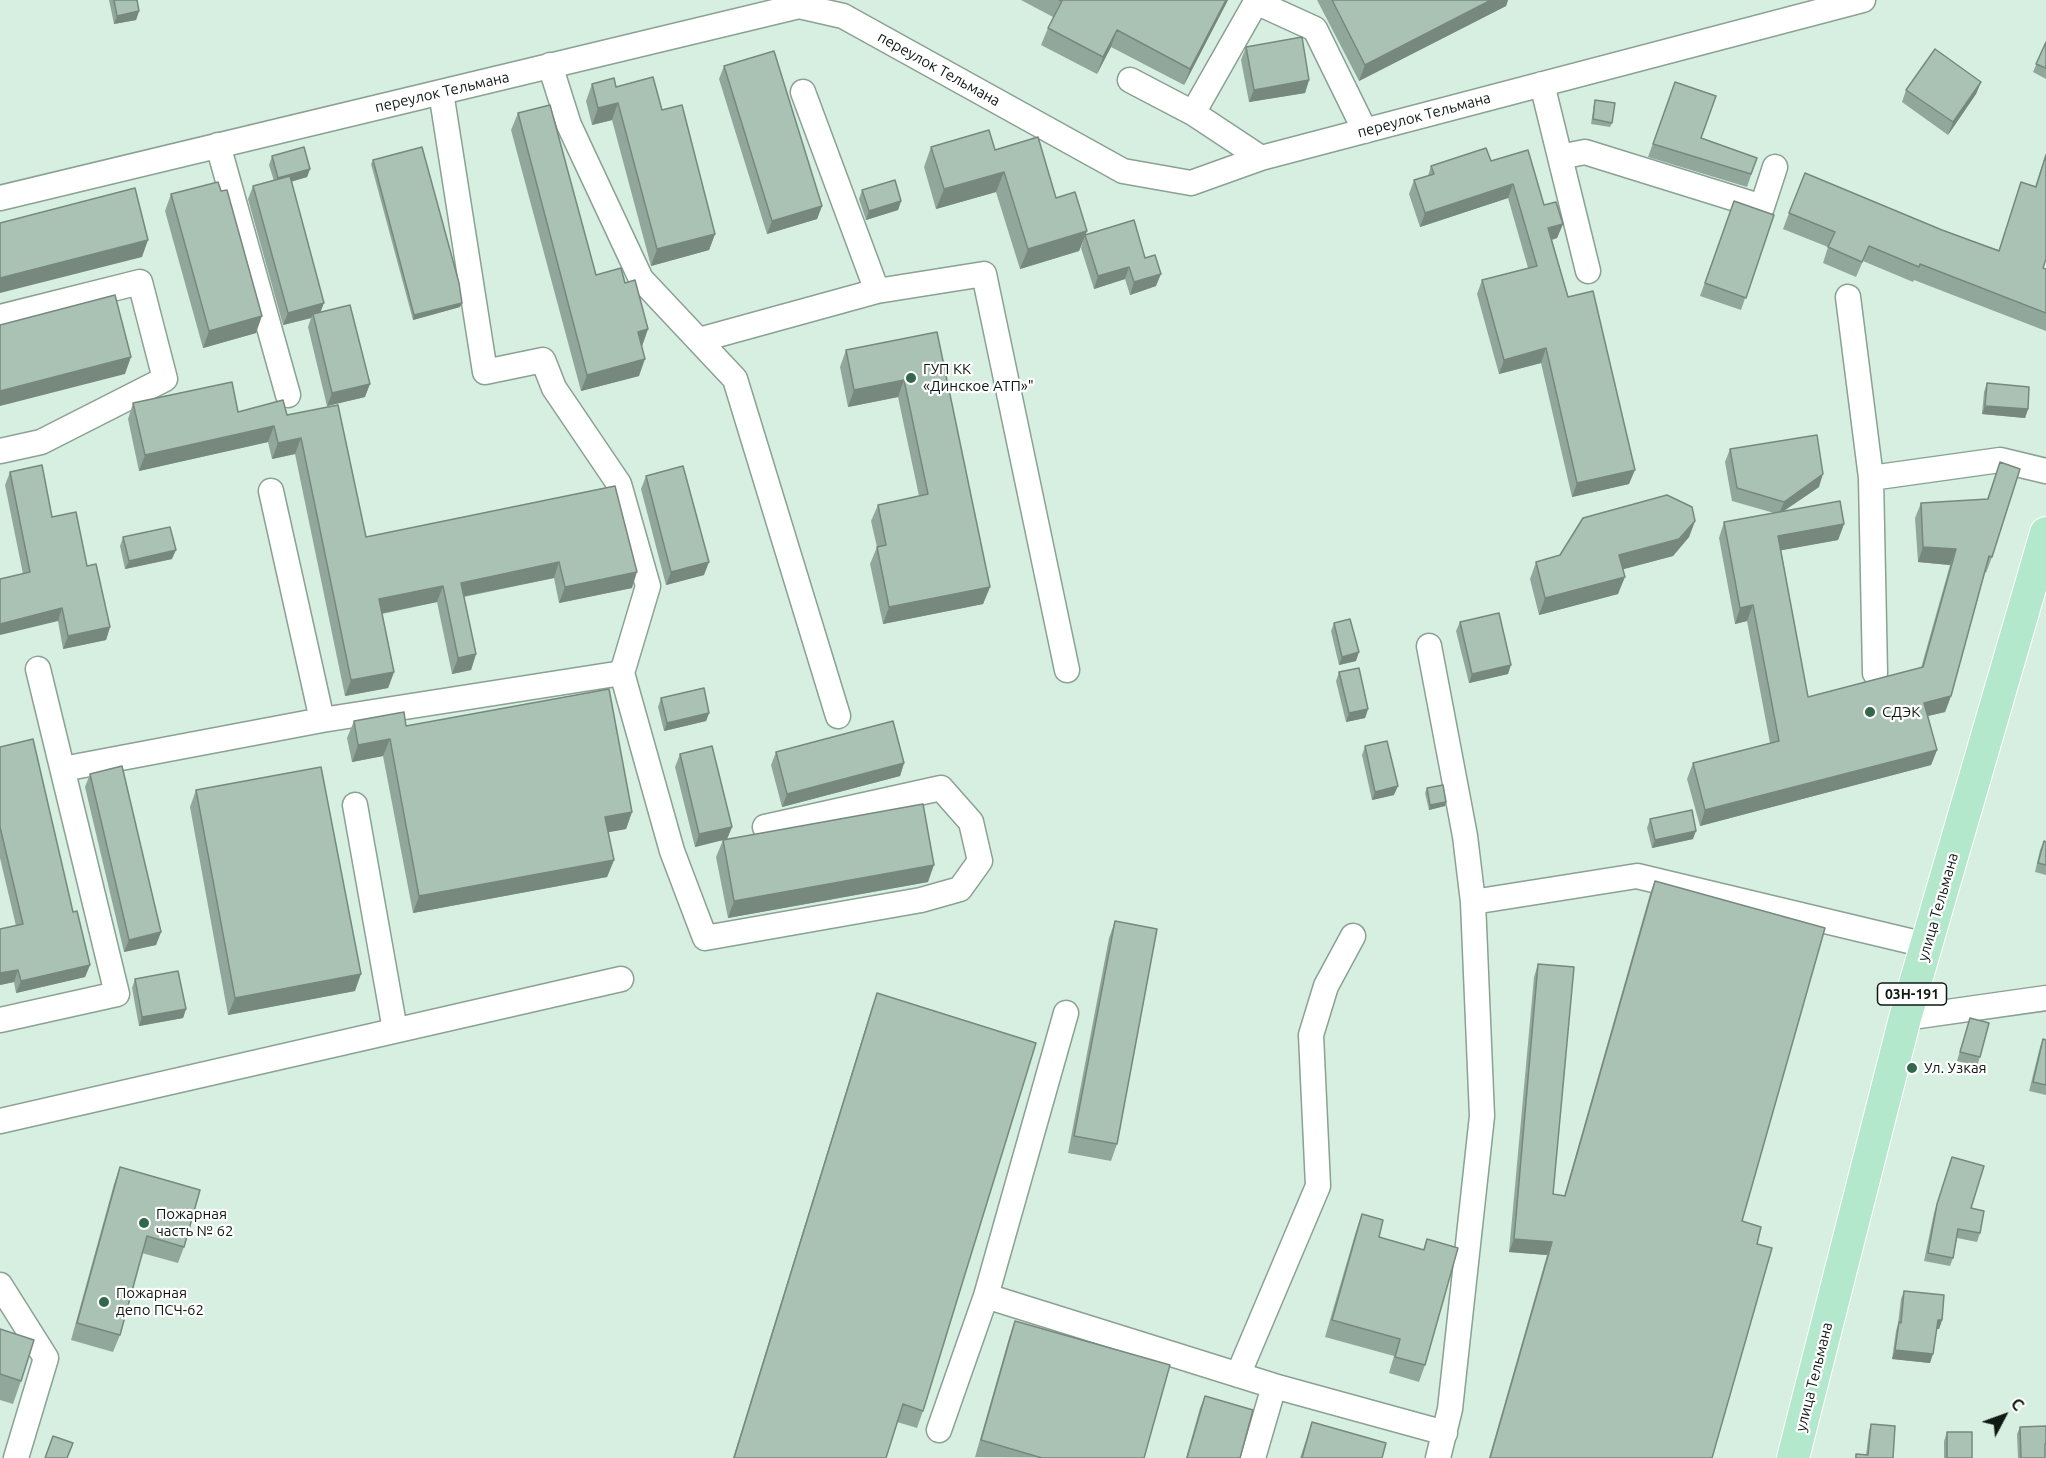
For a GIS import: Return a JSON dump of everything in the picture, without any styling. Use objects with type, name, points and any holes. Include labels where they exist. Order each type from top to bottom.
[{"type":"main road","name":"улица Тельмана","points":[[1793,1458],[1905,1018],[2046,533]]},
{"type":"street","name":"переулок Тельмана","points":[[0,198],[799,6],[843,16],[1123,171],[1191,183],[1261,158],[1863,0]]},
{"type":"street","points":[[1193,113],[1256,1],[1315,29],[1365,130]]},
{"type":"street","points":[[550,65],[569,125],[641,279],[735,379],[838,716]]},
{"type":"street","points":[[1130,80],[1193,113],[1261,158]]},
{"type":"street","points":[[1542,84],[1588,271]]},
{"type":"street","points":[[441,92],[485,372],[543,360],[554,388],[619,484],[648,586],[622,673],[672,851],[705,938],[921,900],[960,889],[980,861],[971,822],[941,788],[765,827]]},
{"type":"street","points":[[804,92],[877,291]]},
{"type":"street","points":[[218,145],[288,395]]},
{"type":"street","points":[[1560,157],[1585,152],[1762,207],[1775,167]]},
{"type":"street","points":[[699,340],[877,291],[984,274],[1067,670]]},
{"type":"street","points":[[0,317],[140,282],[165,379],[41,442],[0,451]]},
{"type":"street","points":[[1848,297],[1871,478],[1875,673]]},
{"type":"street","points":[[1871,478],[2000,460],[2046,471]]},
{"type":"street","points":[[271,491],[322,720]]},
{"type":"street","points":[[1430,646],[1465,836],[1473,902],[1482,1116],[1450,1409],[1438,1458]]},
{"type":"street","points":[[0,1020],[117,994],[38,669]]},
{"type":"street","points":[[63,769],[322,720],[622,673]]},
{"type":"street","points":[[355,805],[396,1030]]},
{"type":"street","points":[[1473,902],[1637,876],[1926,945]]},
{"type":"street","points":[[1238,1375],[1318,1186],[1311,1035],[1326,986],[1353,936]]},
{"type":"street","points":[[0,1120],[621,978]]},
{"type":"street","points":[[1905,1018],[2046,998]]},
{"type":"street","points":[[939,1430],[986,1296],[1066,1013]]},
{"type":"street","points":[[0,1285],[46,1358],[16,1458]]},
{"type":"street","points":[[986,1296],[1274,1386],[1444,1433]]},
{"type":"street","points":[[1253,1458],[1274,1386]]},
{"type":"building","points":[[114,0],[137,0],[139,11],[117,16]]},
{"type":"building","points":[[1059,0],[1226,0],[1190,69],[1117,30],[1103,57],[1048,28],[1062,1]]},
{"type":"building","points":[[1332,0],[1491,0],[1365,65]]},
{"type":"building","points":[[1302,37],[1309,80],[1254,90],[1246,47]]},
{"type":"building","points":[[2046,42],[2046,68],[2036,64]]},
{"type":"building","points":[[1935,49],[1981,82],[1953,122],[1906,90]]},
{"type":"building","points":[[774,51],[822,206],[772,221],[724,66]]},
{"type":"building","points":[[653,77],[662,110],[682,105],[715,234],[657,249],[618,103],[598,108],[592,84],[614,78],[616,87]]},
{"type":"building","points":[[1675,82],[1716,96],[1701,138],[1757,158],[1751,174],[1653,144]]},
{"type":"building","points":[[1595,100],[1615,103],[1612,123],[1593,119]]},
{"type":"building","points":[[550,105],[596,275],[621,268],[625,283],[635,280],[648,329],[638,332],[645,359],[587,375],[518,113]]},
{"type":"building","points":[[989,130],[995,150],[1038,137],[1056,198],[1075,192],[1087,231],[1028,249],[1004,172],[944,189],[931,147]]},
{"type":"building","points":[[304,147],[310,169],[278,178],[272,156]]},
{"type":"building","points":[[422,147],[459,283],[462,303],[414,315],[373,160]]},
{"type":"building","points":[[1486,148],[1491,161],[1528,150],[1544,205],[1556,202],[1563,224],[1548,228],[1568,297],[1593,291],[1635,470],[1577,483],[1546,348],[1504,360],[1482,280],[1537,266],[1513,184],[1425,213],[1414,180],[1434,174],[1431,166]]},
{"type":"building","points":[[2046,155],[2046,259],[2043,268],[2046,269],[2046,313],[1920,264],[1919,267],[1869,246],[1862,262],[1828,247],[1835,232],[1789,213],[1805,173],[1999,251],[2021,182],[2036,187]]},
{"type":"building","points":[[290,176],[324,303],[288,313],[253,186]]},
{"type":"building","points":[[895,180],[901,201],[869,211],[862,190]]},
{"type":"building","points":[[218,182],[221,191],[227,190],[262,316],[209,331],[171,194]]},
{"type":"building","points":[[135,188],[148,240],[0,278],[0,223]]},
{"type":"building","points":[[1734,201],[1774,215],[1746,298],[1705,283]]},
{"type":"building","points":[[1134,220],[1145,258],[1155,255],[1161,274],[1134,282],[1129,267],[1098,276],[1085,235]]},
{"type":"building","points":[[115,295],[131,357],[0,391],[0,325]]},
{"type":"building","points":[[350,305],[370,384],[332,393],[313,314]]},
{"type":"building","points":[[937,332],[990,587],[889,607],[877,547],[886,545],[878,505],[928,494],[904,380],[854,390],[846,350]]},
{"type":"building","points":[[232,382],[238,412],[283,400],[287,415],[338,405],[366,537],[615,486],[637,572],[565,587],[559,562],[461,583],[476,654],[458,658],[443,586],[379,599],[394,672],[351,680],[301,438],[278,443],[274,426],[145,455],[133,403]]},
{"type":"building","points":[[1987,383],[2029,387],[2028,409],[1985,406]]},
{"type":"building","points":[[1817,435],[1823,474],[1784,502],[1737,488],[1730,449]]},
{"type":"building","points":[[2000,462],[2020,469],[1992,557],[1989,556],[1951,696],[1924,703],[1937,750],[1705,810],[1693,763],[1779,741],[1753,605],[1740,608],[1724,522],[1840,501],[1844,524],[1778,536],[1808,697],[1923,667],[1956,549],[1923,547],[1921,503],[1988,499]]},
{"type":"building","points":[[42,465],[52,517],[76,512],[87,566],[96,564],[110,627],[68,636],[62,608],[0,624],[0,579],[30,572],[10,472]]},
{"type":"building","points":[[683,466],[709,562],[671,572],[646,476]]},
{"type":"building","points":[[1667,495],[1692,507],[1695,521],[1679,539],[1619,555],[1625,577],[1545,598],[1536,562],[1560,555],[1583,518]]},
{"type":"building","points":[[170,527],[176,550],[129,561],[123,537]]},
{"type":"building","points":[[1499,613],[1511,665],[1472,674],[1460,622]]},
{"type":"building","points":[[1350,619],[1359,652],[1342,657],[1334,623]]},
{"type":"building","points":[[1359,668],[1368,709],[1349,713],[1339,672]]},
{"type":"building","points":[[704,688],[709,713],[667,723],[661,698]]},
{"type":"building","points":[[609,689],[632,812],[605,817],[614,860],[419,896],[390,739],[358,745],[354,721],[404,712],[406,726]]},
{"type":"building","points":[[893,721],[904,763],[787,794],[776,752]]},
{"type":"building","points":[[33,739],[73,912],[77,911],[90,965],[21,981],[18,970],[0,973],[0,929],[23,924],[0,827],[0,747]]},
{"type":"building","points":[[1387,741],[1398,786],[1375,792],[1365,746]]},
{"type":"building","points":[[712,746],[732,827],[699,834],[680,754]]},
{"type":"building","points":[[122,766],[161,932],[129,940],[90,774]]},
{"type":"building","points":[[321,767],[361,974],[235,998],[196,790]]},
{"type":"building","points":[[1443,785],[1446,802],[1430,805],[1427,788]]},
{"type":"building","points":[[923,804],[934,865],[734,901],[723,840]]},
{"type":"building","points":[[1692,810],[1696,831],[1655,840],[1650,819]]},
{"type":"building","points":[[2044,841],[2046,842],[2046,865],[2038,863]]},
{"type":"building","points":[[1655,881],[1825,928],[1742,1221],[1761,1227],[1757,1244],[1772,1248],[1712,1458],[1490,1458],[1552,1242],[1514,1239],[1538,964],[1574,967],[1553,1194],[1565,1196]]},
{"type":"building","points":[[1115,921],[1157,929],[1117,1144],[1074,1136]]},
{"type":"building","points":[[178,971],[186,1009],[142,1017],[135,979]]},
{"type":"building","points":[[877,993],[1036,1043],[923,1411],[903,1404],[886,1458],[734,1458]]},
{"type":"building","points":[[1970,1018],[1989,1023],[1980,1057],[1960,1052]]},
{"type":"building","points":[[2043,1039],[2046,1040],[2046,1085],[2033,1082]]},
{"type":"building","points":[[1952,1157],[1984,1166],[1971,1208],[1984,1211],[1980,1233],[1958,1229],[1953,1258],[1928,1253],[1937,1204]]},
{"type":"building","name":"Пожарная депо ПСЧ-62","points":[[120,1167],[200,1190],[184,1247],[147,1236],[120,1335],[77,1323]]},
{"type":"building","points":[[1362,1214],[1383,1220],[1379,1237],[1424,1250],[1427,1239],[1458,1248],[1425,1365],[1395,1357],[1400,1339],[1332,1320]]},
{"type":"building","points":[[1904,1291],[1944,1295],[1942,1320],[1938,1320],[1933,1354],[1895,1350],[1899,1322],[1901,1323]]},
{"type":"building","points":[[1015,1321],[1170,1365],[1144,1458],[1042,1458],[981,1440]]},
{"type":"building","points":[[0,1329],[34,1340],[21,1381],[0,1374]]},
{"type":"building","points":[[1205,1396],[1253,1410],[1240,1458],[1187,1458]]},
{"type":"building","points":[[1312,1422],[1386,1443],[1382,1458],[1302,1458]]},
{"type":"building","points":[[1871,1424],[1895,1426],[1893,1458],[1856,1458],[1856,1454],[1868,1455]]},
{"type":"building","points":[[2046,1426],[2045,1458],[2021,1458],[2020,1427]]},
{"type":"building","points":[[1947,1432],[1972,1432],[1972,1458],[1947,1458]]},
{"type":"building","points":[[53,1436],[73,1443],[67,1458],[45,1458]]},
{"type":"place","name":"ГУП КК «Динское АТП»\"","points":[[911,378]]},
{"type":"place","name":"СДЭК","points":[[1870,712]]},
{"type":"place","name":"Ул. Узкая","points":[[1912,1068]]},
{"type":"place","name":"Пожарная часть № 62","points":[[144,1223]]},
{"type":"place","name":"Пожарная депо ПСЧ-62","points":[[104,1302]]}]
